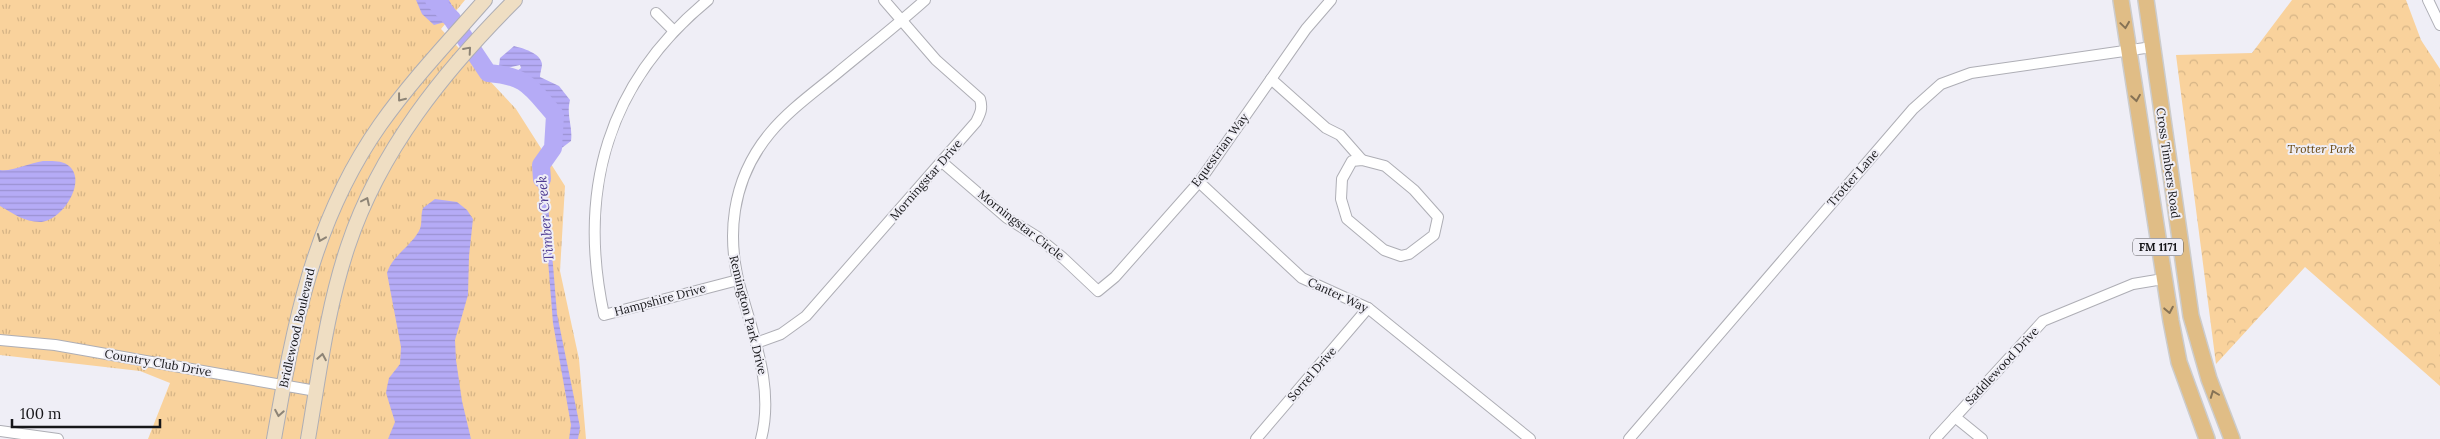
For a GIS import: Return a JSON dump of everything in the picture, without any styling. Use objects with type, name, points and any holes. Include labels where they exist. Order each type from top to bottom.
[{"type":"main road","name":"Bridlewood Boulevard","points":[[274,439],[283,385],[307,277],[338,198],[380,126],[431,60],[485,0]]},
{"type":"main road","points":[[308,439],[334,296],[346,253],[360,216],[399,138],[446,75],[514,0]]},
{"type":"main road","name":"Cross Timbers Road","points":[[2121,0],[2163,279],[2179,362],[2207,439]]},
{"type":"main road","name":"Cross Timbers Road","points":[[2146,0],[2191,316],[2209,379],[2232,439]]},
{"type":"street","name":"Hampshire Drive","points":[[708,0],[656,51],[628,93],[616,118],[600,170],[594,229],[599,290],[604,315],[738,280]]},
{"type":"street","name":"Morningstar Drive","points":[[756,343],[781,334],[800,322],[976,122],[982,107],[980,99],[936,60],[884,0]]},
{"type":"street","name":"Remington Park Drive","points":[[761,439],[766,399],[764,374],[738,280],[732,241],[734,216],[743,181],[769,134],[798,105],[926,0]]},
{"type":"street","name":"Equestrian Way","points":[[1098,291],[1115,277],[1199,182],[1306,29],[1331,0]]},
{"type":"street","points":[[2428,0],[2440,24]]},
{"type":"street","points":[[656,13],[674,32]]},
{"type":"street","name":"Trotter Lane","points":[[1629,439],[1926,96],[1941,84],[1971,73],[2152,47]]},
{"type":"street","points":[[1271,79],[1326,128],[1340,135],[1362,160],[1385,166],[1414,190],[1438,217],[1434,236],[1409,254],[1401,256],[1384,250],[1348,219],[1341,199],[1342,179],[1352,161],[1362,160]]},
{"type":"street","name":"Morningstar Circle","points":[[942,162],[1007,218],[1036,236],[1064,258],[1098,291]]},
{"type":"street","name":"Canter Way","points":[[1199,182],[1302,278],[1368,308],[1530,439]]},
{"type":"street","name":"Saddlewood Drive","points":[[1935,439],[2043,321],[2133,284],[2163,279]]},
{"type":"street","name":"Sorrel Drive","points":[[1256,439],[1368,308]]},
{"type":"street","name":"Country Club Drive","points":[[0,340],[55,344],[316,391]]},
{"type":"street","points":[[1955,417],[1982,439]]},
{"type":"street","points":[[0,431],[59,438]]},
{"type":"green space","points":[[0,0],[465,0],[441,29],[516,109],[565,186],[560,271],[579,359],[586,439],[148,439],[170,383],[140,371],[0,355]]},
{"type":"green space","name":"Trotter Park","points":[[2292,0],[2406,0],[2421,40],[2440,69],[2440,386],[2305,267],[2216,364],[2176,55],[2252,53]]},
{"type":"water","points":[[416,0],[449,0],[457,15],[449,24],[445,22],[434,25],[422,14]]},
{"type":"water","points":[[514,46],[535,54],[542,64],[540,77],[559,86],[570,100],[571,141],[551,156],[543,170],[546,179],[557,314],[580,427],[578,439],[569,439],[571,425],[553,323],[546,235],[536,172],[539,164],[553,152],[545,109],[548,100],[544,91],[534,87],[528,92],[515,83],[513,74],[521,68],[520,65],[502,69],[499,66],[500,58]]},
{"type":"water","points":[[43,161],[63,163],[69,166],[74,173],[74,191],[70,200],[63,208],[48,220],[34,222],[24,219],[0,206],[0,170],[10,170]]},
{"type":"water","points":[[435,199],[457,202],[467,210],[473,219],[469,256],[468,295],[455,340],[462,401],[471,439],[388,439],[395,422],[386,393],[389,378],[400,364],[401,347],[387,273],[397,256],[419,231],[423,208]]},
{"type":"waterway","name":"Timber Creek","points":[[434,0],[452,19],[488,73],[520,80],[533,90],[555,115],[553,148],[541,165],[542,179]]}]
